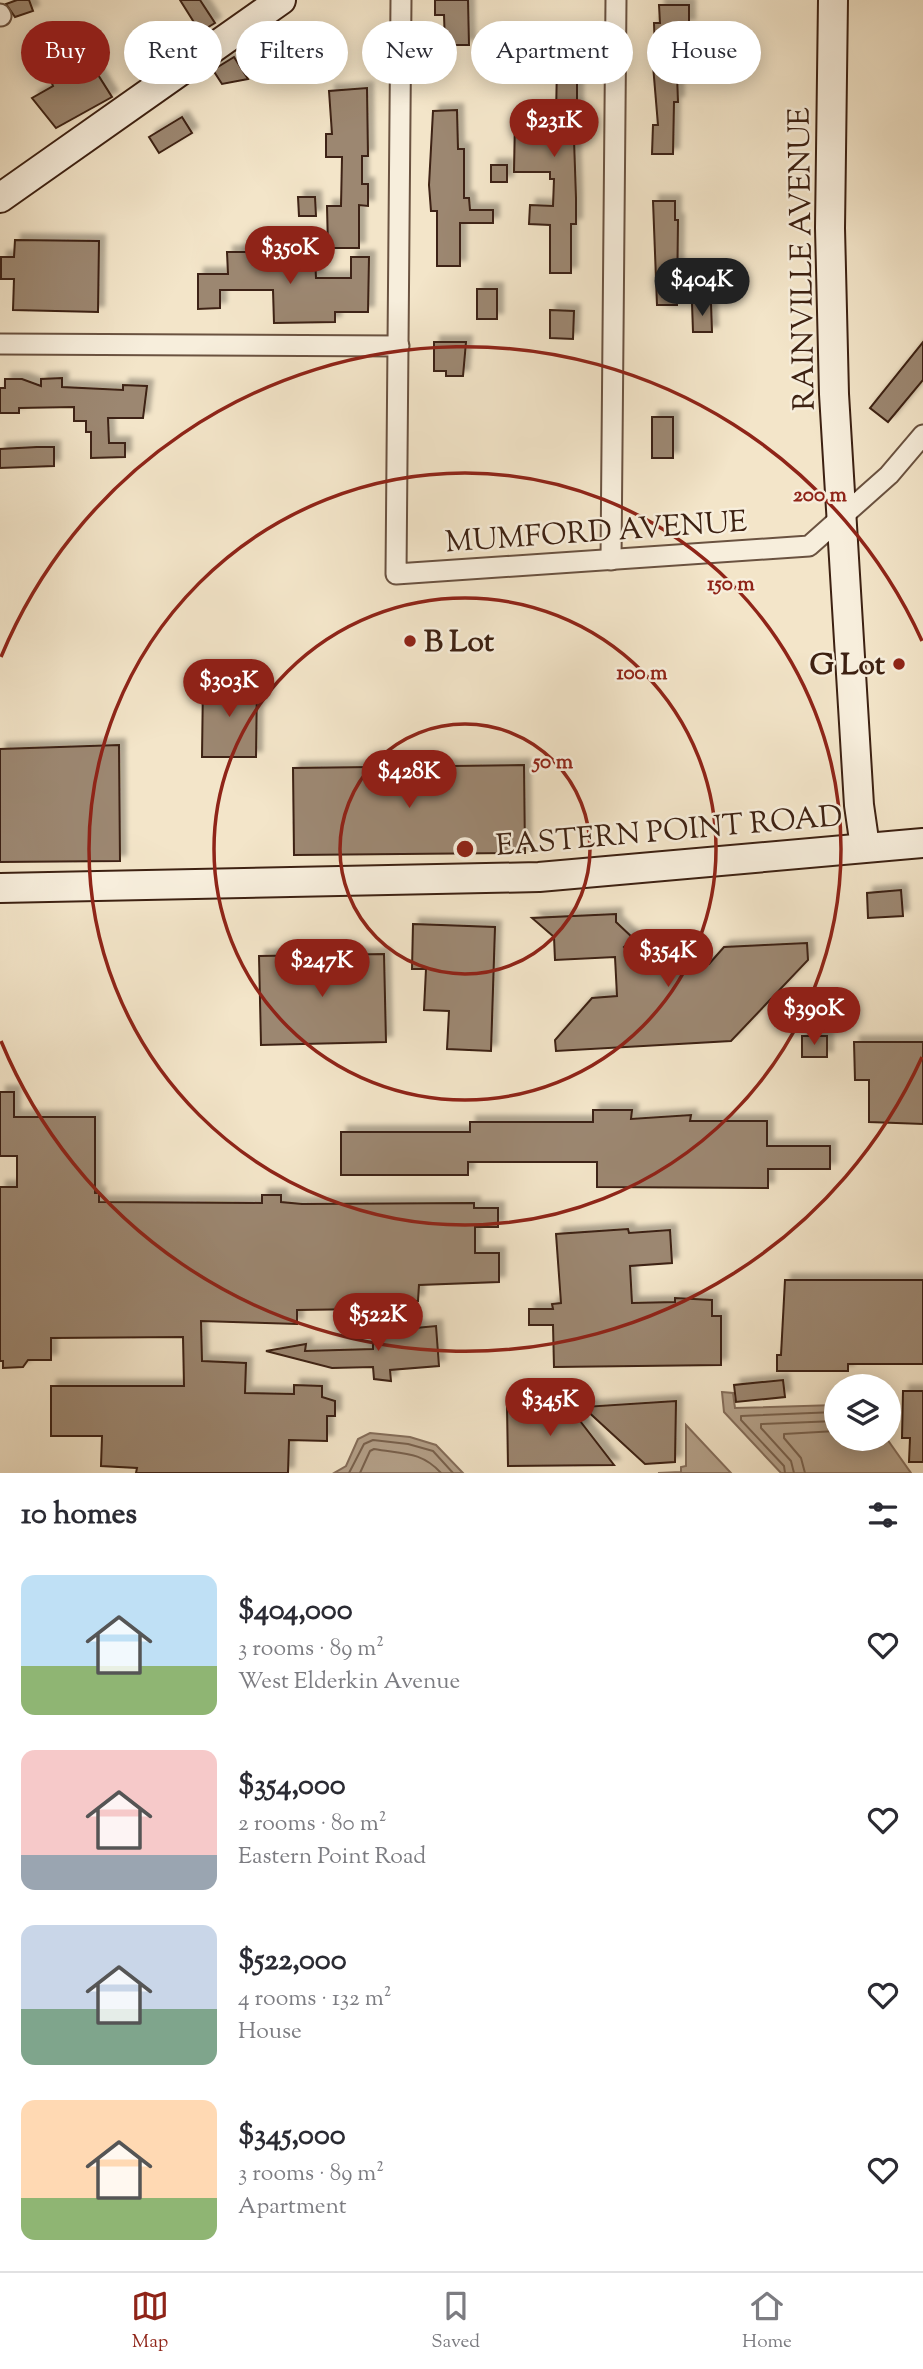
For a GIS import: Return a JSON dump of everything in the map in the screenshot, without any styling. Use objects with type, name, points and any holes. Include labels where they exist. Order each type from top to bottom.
[{"type":"main road","points":[[0,198],[281,0]]},
{"type":"main road","name":"RAINVILLE AVENUE","points":[[833,0],[830,228],[841,517],[859,805],[865,847]]},
{"type":"main road","name":"EASTERN POINT ROAD","points":[[0,888],[538,877],[923,843]]},
{"type":"street","points":[[0,344],[399,346],[401,0]]},
{"type":"street","points":[[611,560],[616,0]]},
{"type":"street","name":"MUMFORD AVENUE","points":[[399,346],[396,574],[809,546],[889,475],[923,435]]},
{"type":"water","points":[[722,1392],[733,1393],[735,1408],[824,1405],[824,1451],[895,1451],[911,1473],[781,1473],[724,1412]]},
{"type":"water","points":[[686,1425],[731,1473],[658,1473],[681,1472],[681,1467],[686,1466]]},
{"type":"water","points":[[370,1433],[410,1437],[436,1445],[463,1473],[334,1473],[346,1466],[358,1439]]},
{"type":"building","points":[[29,0],[33,11],[15,17],[6,4]]},
{"type":"building","points":[[180,0],[200,0],[214,21],[193,21]]},
{"type":"building","points":[[435,0],[468,0],[469,45],[457,45],[457,21],[444,21],[444,15],[435,15]]},
{"type":"building","points":[[659,5],[689,5],[689,21],[660,21]]},
{"type":"building","points":[[234,57],[236,81],[222,84],[222,64]]},
{"type":"building","points":[[52,84],[104,84],[112,97],[56,128],[32,98]]},
{"type":"building","points":[[557,84],[577,84],[577,110],[573,110],[576,224],[571,224],[571,273],[550,273],[550,225],[529,224],[530,205],[553,206],[554,179],[550,179],[550,172],[514,172],[515,118],[556,118]]},
{"type":"building","points":[[655,84],[677,84],[678,102],[674,102],[673,154],[652,154],[653,125],[658,125]]},
{"type":"building","points":[[367,88],[368,156],[362,156],[362,184],[368,184],[368,206],[359,205],[359,248],[328,248],[327,206],[341,206],[342,157],[326,157],[326,134],[332,134],[329,91]]},
{"type":"building","points":[[457,110],[458,149],[464,149],[464,198],[469,198],[470,210],[493,210],[493,223],[460,223],[460,266],[437,266],[437,211],[431,211],[429,185],[433,111]]},
{"type":"building","points":[[182,117],[192,133],[159,153],[149,137]]},
{"type":"building","points":[[491,165],[507,165],[507,182],[491,182]]},
{"type":"building","points":[[298,197],[315,197],[316,216],[299,216]]},
{"type":"building","points":[[653,201],[675,201],[675,220],[678,220],[677,305],[657,305]]},
{"type":"building","points":[[15,240],[99,241],[98,312],[13,310],[14,279],[1,279],[1,257],[14,257]]},
{"type":"building","points":[[263,248],[282,248],[282,257],[315,256],[316,278],[351,278],[351,257],[369,257],[368,312],[335,312],[335,322],[274,323],[273,290],[220,290],[220,308],[198,309],[198,274],[228,274],[227,252],[264,252]]},
{"type":"building","points":[[477,289],[497,289],[497,319],[477,319]]},
{"type":"building","points":[[692,303],[711,303],[712,332],[693,332]]},
{"type":"building","points":[[550,310],[574,311],[573,339],[550,338]]},
{"type":"building","points":[[434,342],[466,342],[463,376],[446,376],[446,371],[434,371]]},
{"type":"building","points":[[923,342],[923,380],[888,422],[870,408]]},
{"type":"building","points":[[62,378],[62,387],[123,390],[123,385],[147,386],[143,418],[108,418],[109,443],[125,443],[125,457],[91,458],[91,432],[86,432],[86,421],[74,421],[74,407],[19,408],[19,413],[0,413],[0,388],[5,388],[5,379],[22,379],[41,386],[41,379]]},
{"type":"building","points":[[652,417],[673,417],[673,458],[652,458]]},
{"type":"building","points":[[54,447],[54,466],[0,468],[0,449]]},
{"type":"building","points":[[203,681],[257,682],[256,757],[202,757]]},
{"type":"building","points":[[119,745],[120,861],[0,862],[0,749]]},
{"type":"building","points":[[524,765],[525,853],[294,855],[293,768]]},
{"type":"building","points":[[901,890],[903,916],[868,918],[867,893]]},
{"type":"building","points":[[616,914],[616,922],[633,938],[624,947],[644,967],[709,964],[724,947],[807,943],[808,960],[731,1041],[556,1051],[555,1040],[592,998],[617,996],[615,957],[555,960],[554,937],[532,918]]},
{"type":"building","points":[[413,924],[495,927],[491,1051],[447,1049],[449,1011],[424,1010],[426,969],[412,969]]},
{"type":"building","points":[[384,954],[386,1042],[261,1045],[259,956]]},
{"type":"building","points":[[802,1036],[827,1036],[827,1057],[802,1057]]},
{"type":"building","points":[[854,1042],[923,1042],[923,1124],[869,1122],[869,1080],[855,1080]]},
{"type":"building","points":[[0,1092],[14,1092],[14,1117],[95,1117],[95,1193],[99,1193],[99,1202],[262,1203],[262,1195],[281,1195],[281,1202],[302,1204],[474,1203],[474,1208],[498,1208],[498,1227],[475,1227],[475,1253],[499,1253],[499,1282],[419,1285],[418,1301],[385,1301],[385,1307],[297,1310],[297,1324],[201,1321],[202,1361],[246,1363],[245,1393],[294,1394],[294,1385],[322,1386],[322,1397],[335,1401],[335,1416],[327,1416],[327,1441],[289,1440],[288,1473],[136,1473],[137,1468],[101,1466],[102,1436],[51,1436],[51,1386],[184,1386],[183,1337],[51,1338],[51,1360],[28,1360],[23,1367],[3,1368],[3,1361],[0,1361],[0,1187],[17,1187],[17,1156],[0,1156]]},
{"type":"building","points":[[593,1110],[632,1110],[631,1119],[691,1115],[690,1121],[767,1121],[767,1146],[830,1146],[830,1169],[768,1169],[768,1188],[597,1187],[597,1162],[468,1162],[468,1175],[341,1175],[341,1132],[470,1132],[470,1122],[593,1122]]},
{"type":"building","points":[[628,1229],[629,1233],[670,1230],[672,1263],[630,1266],[632,1303],[675,1302],[675,1298],[712,1300],[712,1316],[721,1316],[721,1365],[554,1367],[553,1325],[529,1325],[529,1309],[553,1309],[552,1304],[561,1303],[556,1234]]},
{"type":"building","points":[[785,1280],[923,1280],[923,1364],[848,1364],[848,1371],[777,1371],[777,1355],[781,1355]]},
{"type":"building","points":[[436,1326],[439,1366],[390,1370],[391,1381],[374,1379],[373,1367],[332,1368],[266,1351],[306,1344],[305,1351],[373,1349],[373,1334],[406,1333],[405,1329]]},
{"type":"building","points":[[783,1380],[785,1397],[736,1402],[734,1385]]},
{"type":"building","points":[[903,1391],[923,1391],[923,1462],[909,1462],[910,1438],[902,1438]]},
{"type":"building","points":[[676,1401],[675,1462],[645,1464],[583,1407]]},
{"type":"building","points":[[555,1405],[558,1409],[570,1408],[614,1465],[508,1466],[507,1406]]},
{"type":"place","name":"B Lot","points":[[410,641]]},
{"type":"place","name":"G Lot","points":[[899,664]]}]
